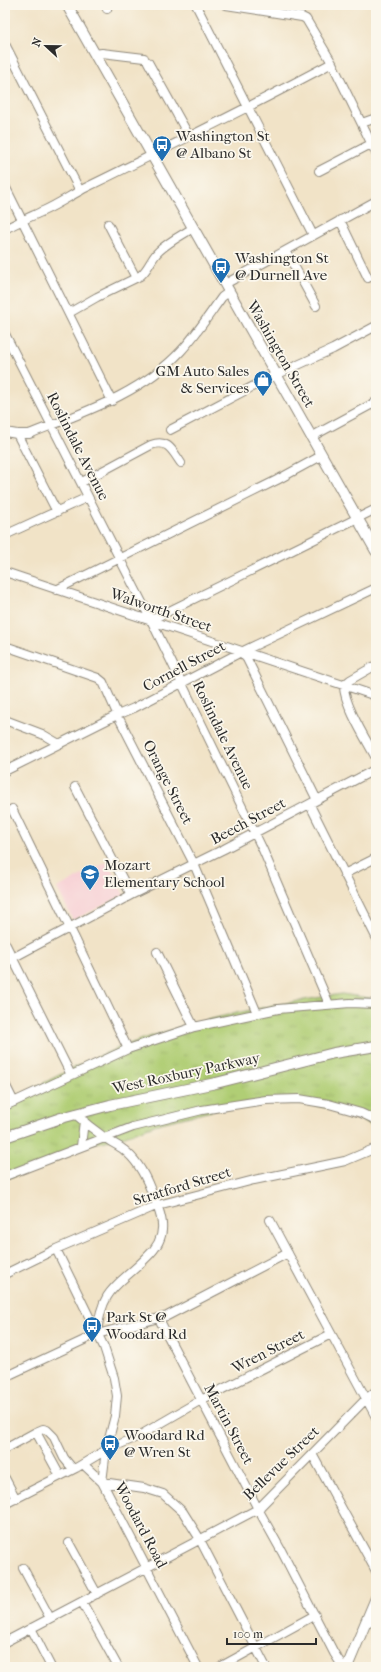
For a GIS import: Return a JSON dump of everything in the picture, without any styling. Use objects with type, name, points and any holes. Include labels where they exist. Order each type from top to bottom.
[{"type":"main road","name":"Washington Street","points":[[67,5],[376,551]]},
{"type":"main road","name":"West Roxbury Parkway","points":[[5,1137],[75,1114],[137,1099],[241,1078],[334,1053],[376,1046]]},
{"type":"main road","points":[[347,1667],[376,1598]]},
{"type":"street","points":[[196,5],[313,235]]},
{"type":"street","points":[[226,5],[305,18],[332,64],[376,153]]},
{"type":"street","points":[[5,44],[80,191]]},
{"type":"street","points":[[95,54],[102,53],[146,60],[189,136]]},
{"type":"street","points":[[5,229],[44,211],[80,191],[332,64]]},
{"type":"street","points":[[362,123],[376,118]]},
{"type":"street","points":[[319,171],[372,144]]},
{"type":"street","points":[[5,186],[112,401]]},
{"type":"street","points":[[5,432],[28,434],[112,401],[134,389],[156,373],[181,351],[222,297],[227,288],[313,235],[376,201]]},
{"type":"street","points":[[340,220],[368,278]]},
{"type":"street","points":[[108,224],[136,278]]},
{"type":"street","points":[[69,313],[97,297],[136,278],[145,271],[160,250],[193,228]]},
{"type":"street","points":[[286,251],[316,306]]},
{"type":"street","points":[[170,430],[268,379],[332,349],[376,326]]},
{"type":"street","name":"Roslindale Avenue","points":[[5,334],[82,482],[88,497],[151,620],[255,833],[329,1004]]},
{"type":"street","points":[[311,436],[376,402]]},
{"type":"street","points":[[17,434],[57,512]]},
{"type":"street","points":[[82,482],[140,450],[159,442],[168,446],[181,463]]},
{"type":"street","points":[[56,590],[270,484],[321,456]]},
{"type":"street","points":[[5,535],[88,497]]},
{"type":"street","points":[[151,620],[376,509]]},
{"type":"street","name":"Walworth Street","points":[[5,572],[376,696]]},
{"type":"street","name":"Cornell Street","points":[[5,771],[241,652],[376,588]]},
{"type":"street","name":"Orange Street","points":[[5,646],[98,678],[103,682],[118,715],[194,864],[257,1013]]},
{"type":"street","points":[[241,652],[247,659],[317,800]]},
{"type":"street","points":[[376,665],[344,685],[344,692],[350,707],[376,758]]},
{"type":"street","points":[[5,720],[42,734],[59,744]]},
{"type":"street","name":"Beech Street","points":[[9,960],[131,895],[255,833],[376,769]]},
{"type":"street","points":[[75,787],[131,895]]},
{"type":"street","points":[[310,804],[344,874],[372,920],[376,937]]},
{"type":"street","points":[[12,809],[128,1049]]},
{"type":"street","points":[[344,874],[376,858]]},
{"type":"street","points":[[5,943],[9,960],[71,1075]]},
{"type":"street","points":[[158,952],[194,1027]]},
{"type":"street","name":"West Roxbury Parkway","points":[[5,1106],[128,1049],[194,1027],[257,1013],[329,1004],[376,1004]]},
{"type":"street","points":[[5,1084],[14,1102]]},
{"type":"street","points":[[5,1176],[134,1127],[202,1110],[266,1100],[299,1100],[329,1104],[361,1113],[376,1120]]},
{"type":"street","points":[[75,1114],[104,1138],[124,1150],[136,1162],[144,1173],[158,1205],[163,1221],[160,1238],[155,1248],[114,1286],[103,1303],[99,1316],[97,1334]]},
{"type":"street","points":[[81,1146],[84,1121]]},
{"type":"street","name":"Stratford Street","points":[[5,1274],[56,1249],[158,1205],[254,1180],[345,1161],[376,1148]]},
{"type":"street","points":[[270,1220],[376,1417]]},
{"type":"street","name":"Woodard Road","points":[[56,1249],[110,1362],[117,1396],[112,1430],[106,1450],[106,1465],[102,1482],[198,1667]]},
{"type":"street","points":[[5,1377],[97,1334],[115,1328],[159,1319],[288,1253]]},
{"type":"street","name":"Martin Street","points":[[159,1319],[334,1654],[344,1667]]},
{"type":"street","name":"Wren Street","points":[[5,1504],[83,1464],[106,1450],[137,1437],[201,1400],[331,1334]]},
{"type":"street","name":"Bellevue Street","points":[[5,1642],[200,1541],[258,1509],[366,1399],[376,1391]]},
{"type":"street","points":[[5,1449],[43,1429],[50,1432],[64,1458],[73,1469]]},
{"type":"street","points":[[36,1432],[60,1476]]},
{"type":"street","points":[[312,1454],[376,1571]]},
{"type":"street","points":[[83,1464],[102,1482],[144,1488],[163,1494],[183,1512],[200,1541],[266,1667]]},
{"type":"street","points":[[5,1478],[16,1499]]},
{"type":"street","points":[[69,1543],[97,1594]]},
{"type":"street","points":[[23,1568],[50,1618]]},
{"type":"street","points":[[82,1602],[118,1667]]},
{"type":"street","points":[[220,1667],[315,1616]]},
{"type":"street","points":[[366,1624],[376,1620]]},
{"type":"street","points":[[31,1628],[51,1667]]},
{"type":"shaded area","name":"Mozart Elementary School","points":[[107,862],[124,895],[73,920],[57,888]]},
{"type":"green space","points":[[342,994],[376,999],[376,1128],[358,1117],[337,1110],[306,1103],[249,1102],[157,1124],[117,1139],[83,1145],[58,1160],[5,1179],[5,1103],[106,1053],[163,1032],[222,1016]]},
{"type":"place","name":"Washington St @ Albano St","points":[[162,162]]},
{"type":"place","name":"Washington St @ Durnell Ave","points":[[221,284]]},
{"type":"place","name":"GM Auto Sales & Services","points":[[263,397]]},
{"type":"place","name":"Mozart Elementary School","points":[[90,891]]},
{"type":"place","name":"Park St @ Woodard Rd","points":[[92,1343]]},
{"type":"place","name":"Woodard Rd @ Wren St","points":[[110,1461]]}]
